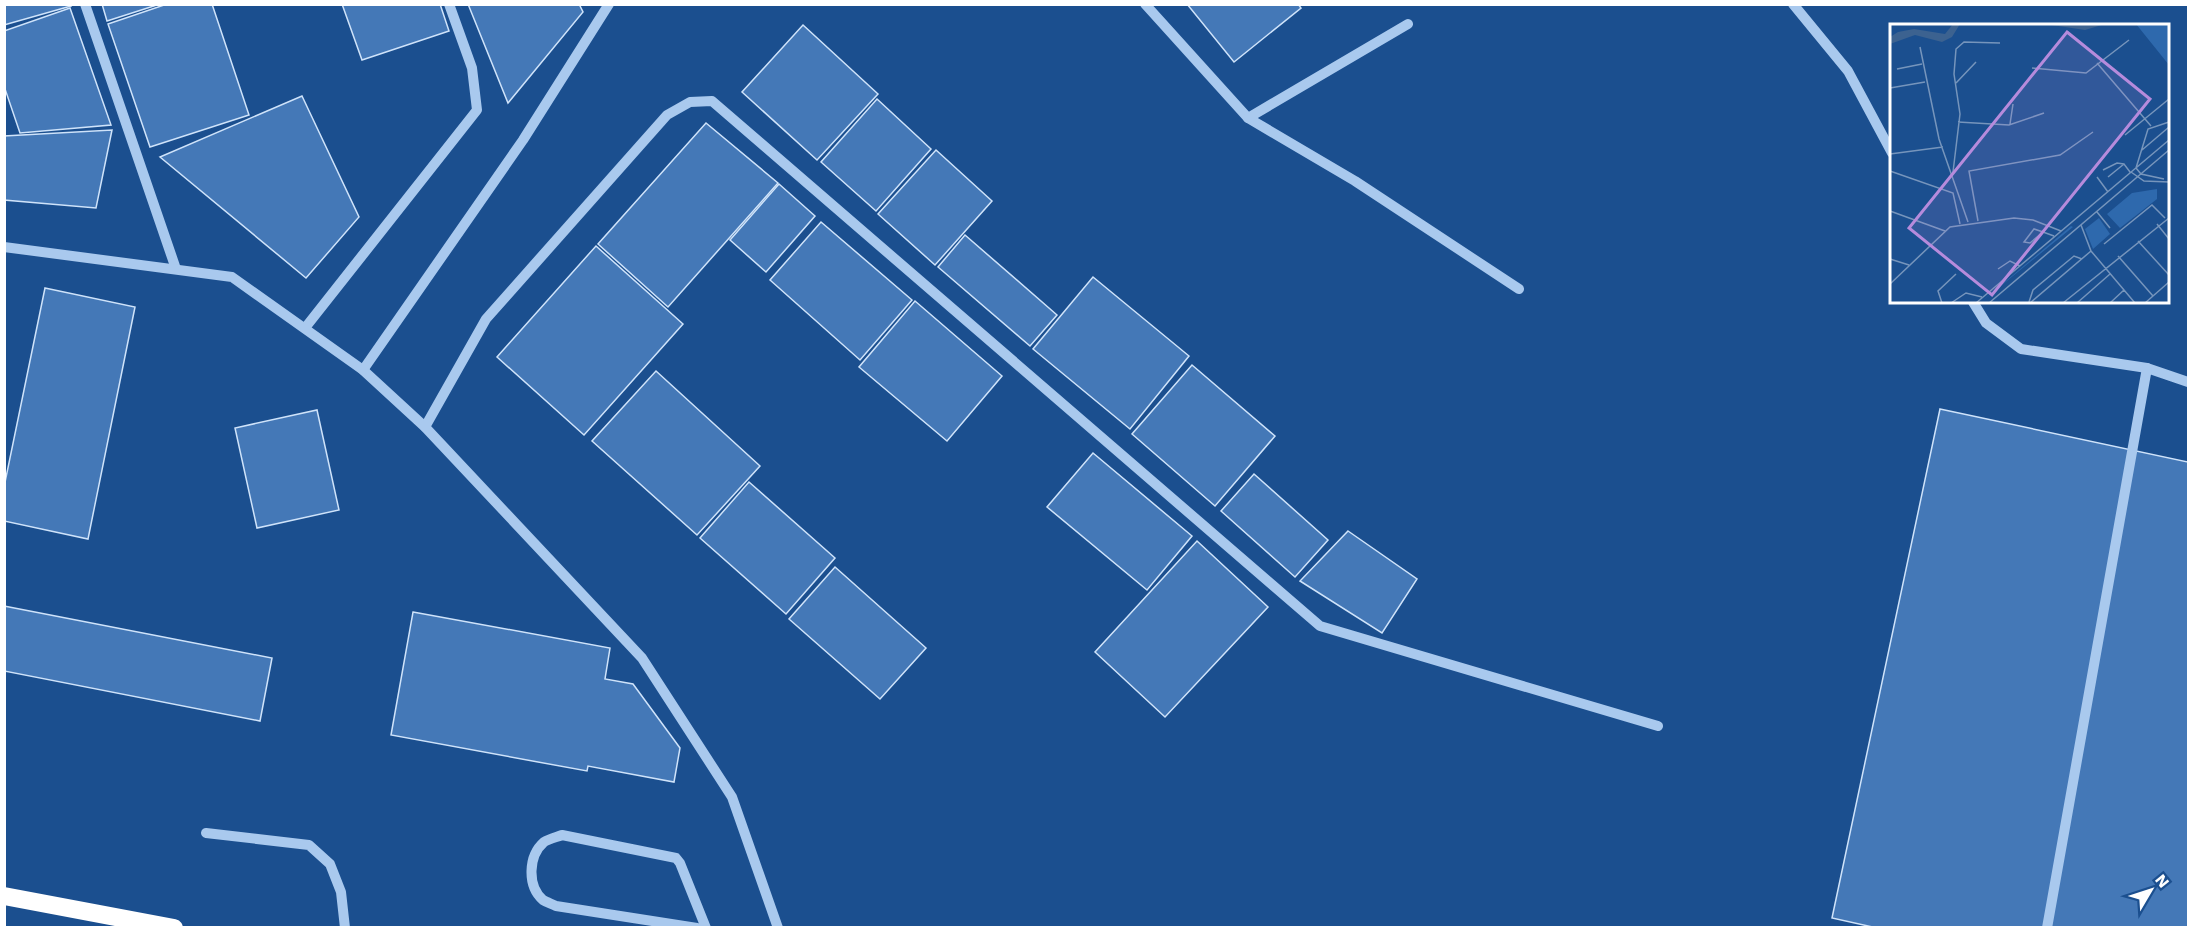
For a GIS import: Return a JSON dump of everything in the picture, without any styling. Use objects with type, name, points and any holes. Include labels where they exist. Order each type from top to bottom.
[{"type":"highway","points":[[4,896],[174,927]]},
{"type":"street","points":[[85,4],[176,269]]},
{"type":"street","points":[[304,328],[477,110],[472,68],[449,4]]},
{"type":"street","points":[[363,370],[523,140],[609,4]]},
{"type":"street","points":[[1145,4],[1248,118],[1355,181],[1519,289]]},
{"type":"street","points":[[1793,4],[1848,71],[1890,149]]},
{"type":"street","points":[[1248,118],[1408,24]]},
{"type":"street","points":[[425,427],[486,319],[667,115],[690,102],[712,101],[1320,626],[1658,726]]},
{"type":"street","points":[[4,247],[232,277],[363,370],[425,427],[642,658],[732,797],[778,927]]},
{"type":"street","points":[[1974,303],[1986,323],[2021,349],[2147,368],[2188,382]]},
{"type":"street","points":[[2047,927],[2147,368]]},
{"type":"street","points":[[206,833],[309,845],[330,864],[341,892],[345,927]]},
{"type":"street","points":[[697,927],[556,906],[543,899],[534,887],[531,872],[536,854],[544,842],[562,835],[676,858],[706,927]]},
{"type":"building","points":[[4,4],[70,4],[71,6],[4,25]]},
{"type":"building","points":[[102,4],[160,4],[107,21]]},
{"type":"building","points":[[167,4],[212,4],[249,115],[150,147],[108,24]]},
{"type":"building","points":[[342,4],[440,4],[449,31],[362,60]]},
{"type":"building","points":[[468,4],[579,4],[583,12],[508,103]]},
{"type":"building","points":[[1187,4],[1298,4],[1301,8],[1234,62]]},
{"type":"building","points":[[70,8],[111,125],[20,133],[4,86],[4,31]]},
{"type":"building","points":[[803,25],[878,94],[817,160],[742,92]]},
{"type":"building","points":[[302,96],[359,217],[306,278],[160,157]]},
{"type":"building","points":[[877,99],[931,149],[876,211],[821,162]]},
{"type":"building","points":[[706,123],[778,183],[668,307],[598,244]]},
{"type":"building","points":[[112,130],[96,208],[4,200],[4,136]]},
{"type":"building","points":[[936,150],[992,201],[935,265],[878,214]]},
{"type":"building","points":[[779,184],[815,216],[766,272],[730,240]]},
{"type":"building","points":[[821,222],[912,300],[860,360],[770,280]]},
{"type":"building","points":[[965,235],[1057,315],[1030,346],[938,267]]},
{"type":"building","points":[[596,246],[683,324],[584,435],[497,357]]},
{"type":"building","points":[[1093,277],[1189,356],[1130,429],[1033,349]]},
{"type":"building","points":[[45,288],[135,307],[88,539],[4,521],[4,487]]},
{"type":"building","points":[[915,301],[1002,376],[947,441],[859,367]]},
{"type":"building","points":[[1192,365],[1275,436],[1215,506],[1132,434]]},
{"type":"building","points":[[656,371],[760,466],[697,535],[592,441]]},
{"type":"building","points":[[1940,409],[2188,462],[2188,928],[1877,928],[1832,918]]},
{"type":"building","points":[[317,410],[339,510],[257,528],[235,428]]},
{"type":"building","points":[[1093,453],[1192,536],[1147,590],[1047,507]]},
{"type":"building","points":[[1254,474],[1328,540],[1295,577],[1221,511]]},
{"type":"building","points":[[749,482],[835,558],[786,614],[700,538]]},
{"type":"building","points":[[1348,531],[1417,579],[1382,633],[1300,581]]},
{"type":"building","points":[[1197,541],[1268,607],[1165,717],[1095,652]]},
{"type":"building","points":[[835,567],[926,648],[880,699],[789,619]]},
{"type":"building","points":[[4,606],[272,658],[260,721],[4,671]]},
{"type":"building","points":[[413,612],[610,648],[605,679],[633,684],[680,748],[674,782],[588,766],[587,771],[391,735]]}]
